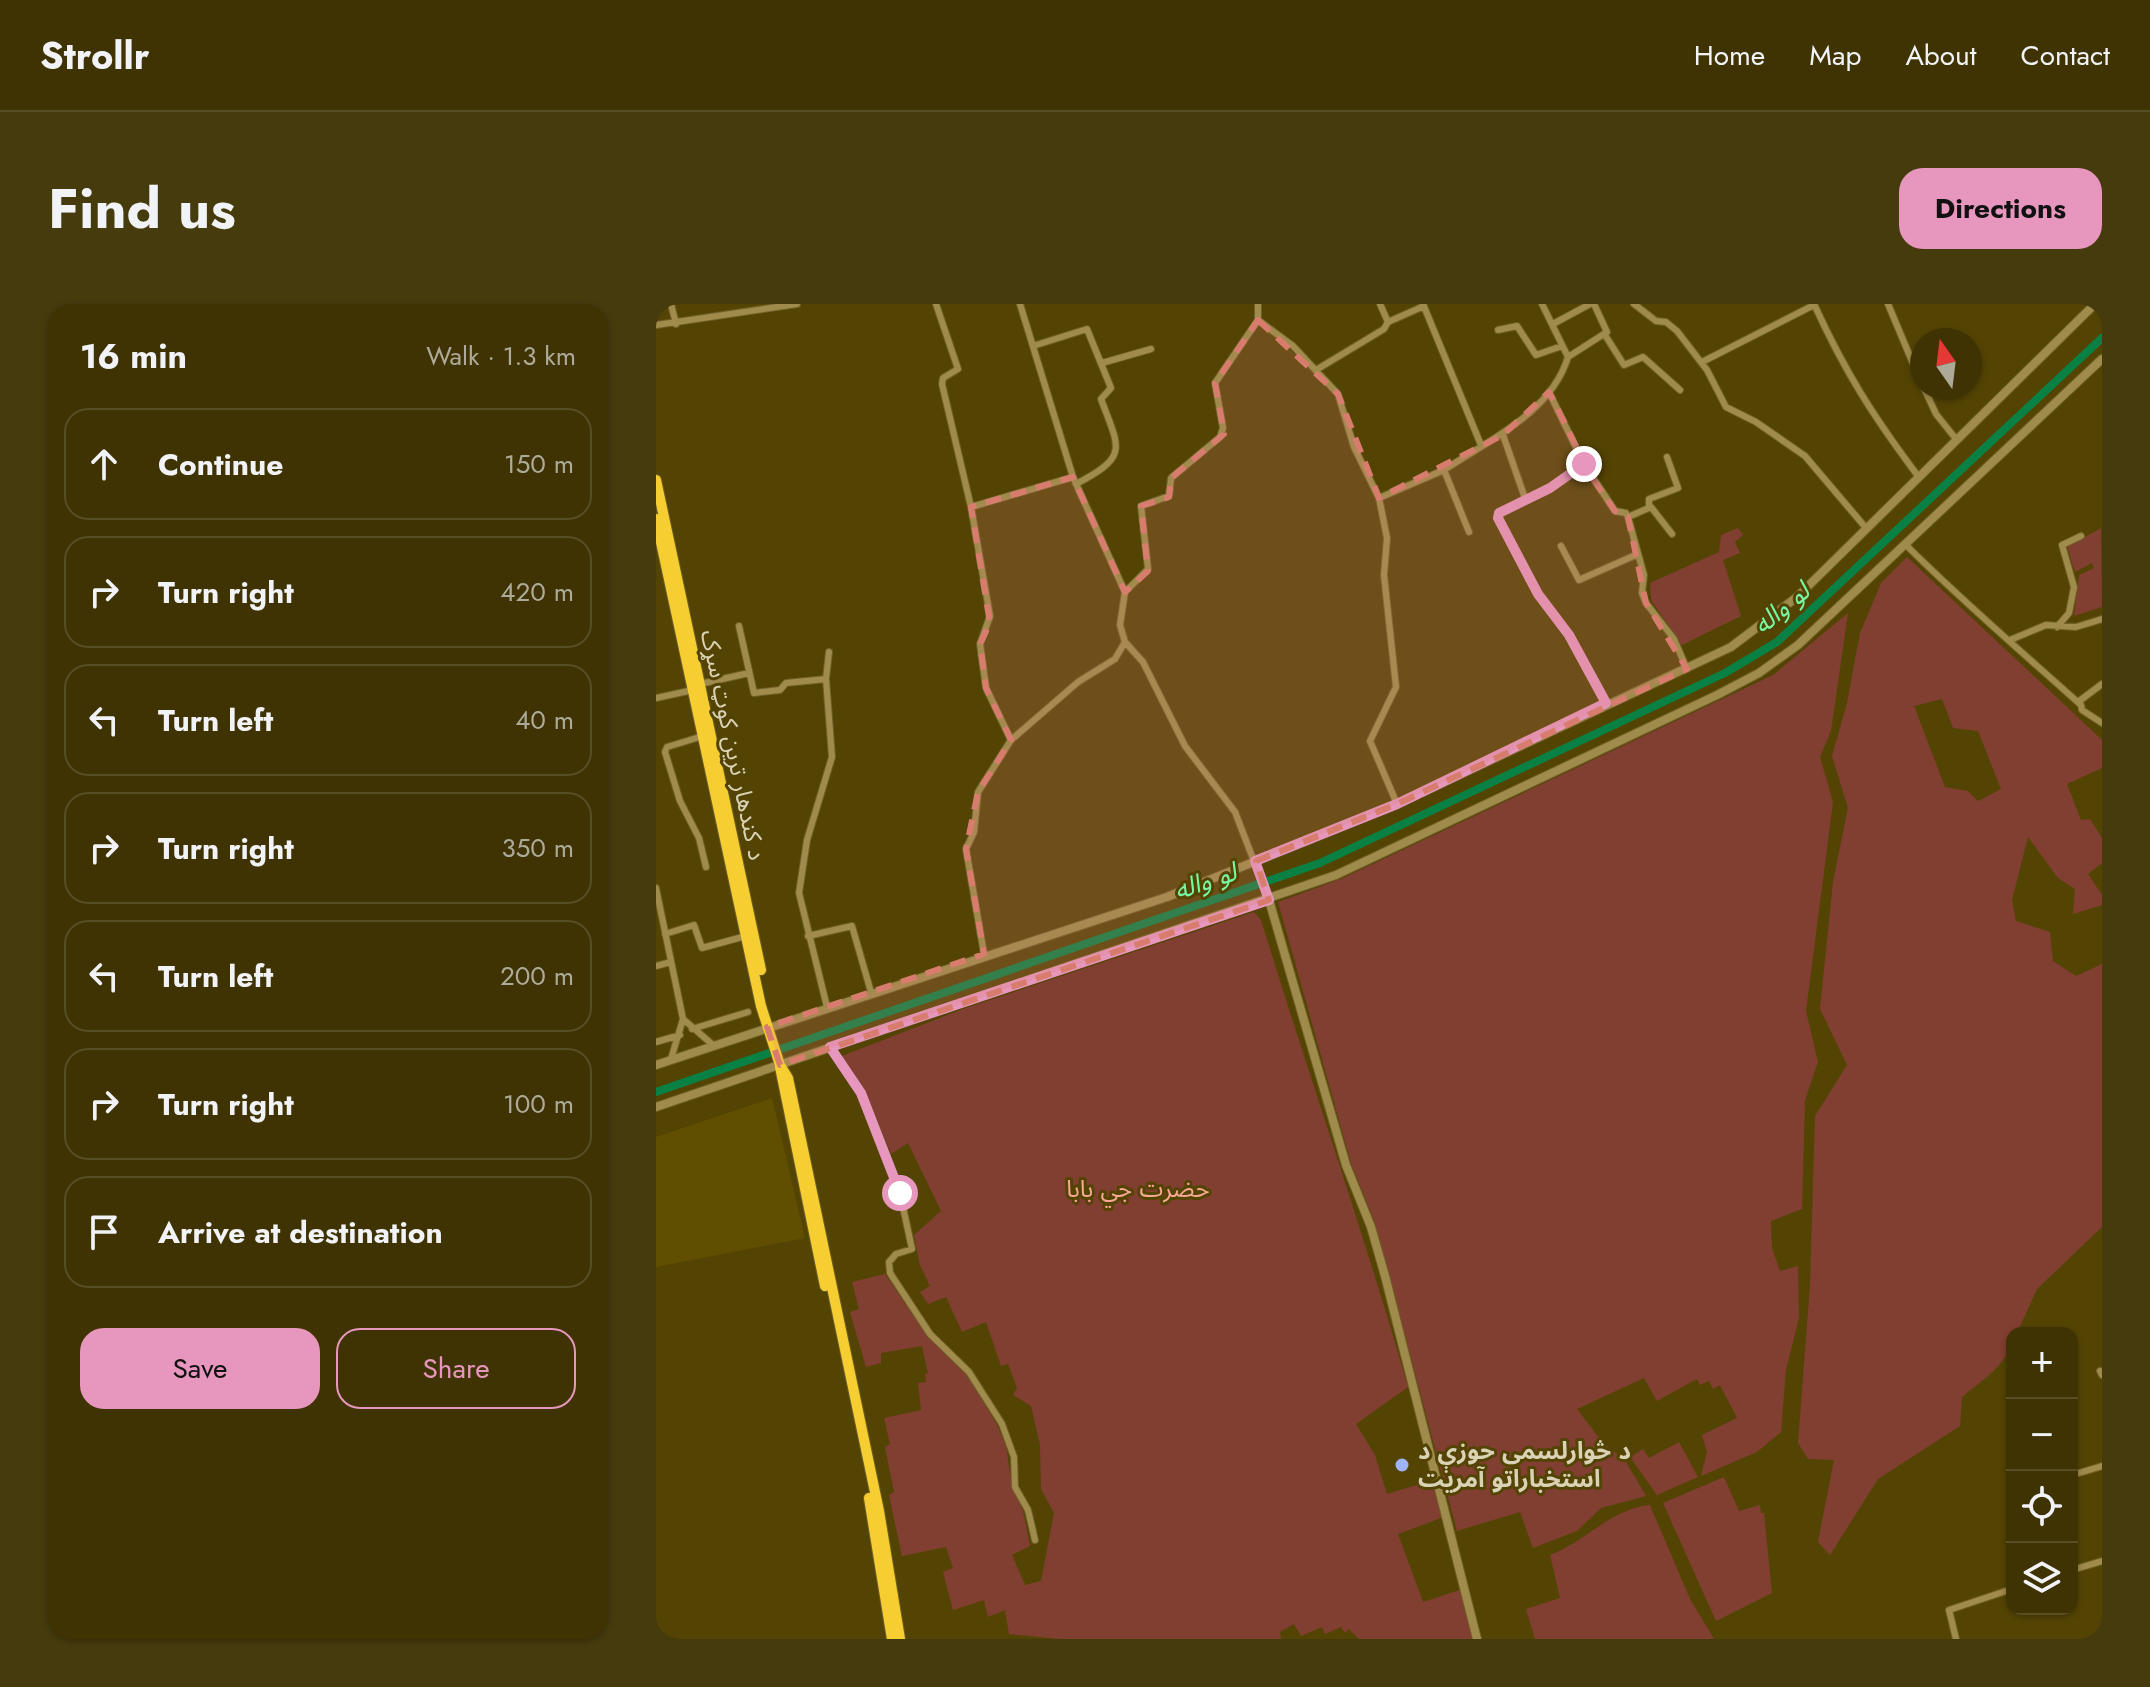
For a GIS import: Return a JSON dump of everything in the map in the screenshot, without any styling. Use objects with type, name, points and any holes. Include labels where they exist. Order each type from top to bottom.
[{"type":"main road","name":"د کندهار ترين کوټ سړک","points":[[656,480],[697,687],[703,736],[768,1028]]},
{"type":"main road","name":"د کندهار ترين کوټ سړک","points":[[656,519],[768,1005],[768,1028]]},
{"type":"main road","points":[[768,1028],[778,1061],[788,1078],[821,1249],[879,1511],[893,1631],[900,1639]]},
{"type":"street","points":[[671,304],[676,324]]},
{"type":"street","points":[[656,325],[797,304]]},
{"type":"street","points":[[936,304],[958,369],[943,378],[942,384],[971,507],[990,616],[980,644],[986,688],[1011,740]]},
{"type":"street","points":[[1020,304],[1075,480],[1125,592],[1120,625],[1125,642],[1143,662],[1185,746],[1235,812],[1256,863],[1346,1165],[1371,1227],[1385,1276],[1477,1639]]},
{"type":"street","points":[[1125,592],[1148,569],[1141,506],[1169,496],[1171,478],[1220,437],[1223,428],[1215,383],[1258,320],[1258,304]]},
{"type":"street","points":[[1380,304],[1388,322]]},
{"type":"street","points":[[1542,304],[1568,357]]},
{"type":"street","points":[[1553,324],[1594,305],[1605,304]]},
{"type":"street","points":[[1634,304],[1656,321],[1666,322],[1677,331],[1702,362],[1726,407],[1756,422],[1805,456],[1866,528]]},
{"type":"street","points":[[1702,362],[1814,304],[1838,358],[1865,404],[1918,476]]},
{"type":"street","points":[[1888,304],[1910,356]]},
{"type":"street","points":[[656,1065],[984,954],[1167,897],[1256,863],[1397,804],[1606,703],[1731,647],[1777,616],[2095,304]]},
{"type":"street","points":[[1316,370],[1384,329],[1388,322],[1424,305],[1481,445]]},
{"type":"street","points":[[1594,305],[1605,335],[1624,365],[1643,357],[1680,390]]},
{"type":"street","points":[[1258,320],[1293,346],[1338,394],[1354,447],[1379,498],[1387,538],[1384,575],[1396,687],[1370,734],[1370,741],[1397,804]]},
{"type":"street","points":[[1498,330],[1517,326],[1536,355],[1562,346]]},
{"type":"street","points":[[971,507],[1075,480],[1109,467],[1116,457],[1116,439],[1101,399],[1111,388],[1084,328],[1033,346]]},
{"type":"street","points":[[1379,498],[1444,470],[1481,445],[1503,435],[1549,392],[1568,357],[1605,335]]},
{"type":"street","points":[[1102,363],[1151,349]]},
{"type":"street","points":[[656,1107],[778,1061],[830,1047],[1336,875],[1759,673],[1798,645],[2102,359]]},
{"type":"street","points":[[1549,392],[1584,464],[1615,511],[1626,513],[1628,517],[1646,603],[1674,639],[1687,669]]},
{"type":"street","points":[[1930,400],[1936,414],[1956,439]]},
{"type":"street","points":[[1503,435],[1526,501]]},
{"type":"street","points":[[1667,457],[1678,488],[1649,499],[1649,507],[1672,534]]},
{"type":"street","points":[[1584,464],[1526,501],[1499,513],[1502,527],[1515,546],[1538,594],[1569,635],[1606,703]]},
{"type":"street","points":[[1444,470],[1469,532]]},
{"type":"street","points":[[1628,517],[1649,507]]},
{"type":"street","points":[[2057,627],[2069,613],[2074,587],[2062,545],[2081,536]]},
{"type":"street","points":[[1906,545],[1975,614],[2010,640],[2078,702],[2082,710],[2102,723]]},
{"type":"street","points":[[1561,546],[1579,580],[1638,554]]},
{"type":"street","points":[[2010,640],[2046,625],[2076,627],[2102,619]]},
{"type":"street","points":[[739,626],[754,693],[780,690],[786,683],[826,679]]},
{"type":"street","points":[[984,954],[966,849],[974,832],[978,792],[1011,740],[1078,682],[1115,659],[1125,642]]},
{"type":"street","points":[[827,1007],[799,893],[807,840],[832,757],[826,679],[829,652]]},
{"type":"street","points":[[656,698],[749,673]]},
{"type":"street","points":[[2078,702],[2102,684]]},
{"type":"street","points":[[703,736],[667,747],[665,752],[680,801],[699,838],[706,867]]},
{"type":"street","points":[[656,888],[683,1019],[671,1059]]},
{"type":"street","points":[[665,934],[694,925],[702,948],[746,936]]},
{"type":"street","points":[[808,936],[852,926],[871,992]]},
{"type":"street","points":[[656,966],[671,962]]},
{"type":"street","points":[[692,1029],[748,1012]]},
{"type":"street","points":[[683,1019],[713,1045]]},
{"type":"street","points":[[656,1042],[680,1035]]},
{"type":"street","points":[[830,1047],[861,1093],[900,1193],[912,1249],[896,1254],[889,1262],[890,1273],[930,1334],[969,1372],[1002,1424],[1014,1457],[1015,1487],[1028,1510],[1035,1540]]},
{"type":"street","points":[[2079,1473],[2102,1466]]},
{"type":"street","points":[[2078,1568],[2102,1561]]},
{"type":"street","points":[[1956,1639],[1949,1610],[2006,1591]]},
{"type":"highlighted area","points":[[1258,320],[1338,394],[1379,498],[1503,435],[1549,392],[1591,476],[1615,511],[1628,517],[1646,603],[1687,669],[1397,804],[1256,861],[1269,900],[780,1065],[767,1027],[984,954],[966,849],[978,792],[1011,740],[986,688],[980,644],[990,623],[971,507],[1073,477],[1125,592],[1148,571],[1141,506],[1169,497],[1171,478],[1224,434],[1215,383]]},
{"type":"shaded area","points":[[772,1098],[805,1238],[656,1267],[656,1137]]},
{"type":"green space","points":[[1738,528],[1743,535],[1735,542],[1740,553],[1723,560],[1741,616],[1682,645],[1651,600],[1650,583],[1719,552],[1721,535]]},
{"type":"green space","points":[[2101,528],[2102,607],[2074,616],[2079,575],[2094,568],[2092,563],[2075,572],[2067,547]]},
{"type":"green space","points":[[1907,557],[2102,740],[2102,768],[2067,784],[2081,820],[2090,819],[2102,838],[2102,863],[2088,874],[2102,895],[2102,905],[2073,914],[2075,889],[2058,878],[2028,837],[2012,900],[2016,921],[2050,932],[2053,961],[2076,976],[2102,964],[2102,1227],[2037,1289],[2020,1327],[2006,1327],[2006,1355],[1987,1377],[1962,1397],[1960,1426],[1878,1479],[1830,1555],[1818,1542],[1834,1460],[1808,1459],[1798,1443],[1810,1285],[1815,1116],[1847,1065],[1820,1009],[1833,882],[1848,808],[1832,756],[1847,703],[1860,633],[1881,583]],"holes":[[[1942,699],[1953,728],[1978,731],[2001,789],[1978,801],[1968,791],[1945,787],[1914,706]]]},
{"type":"green space","points":[[1848,613],[1831,731],[1820,757],[1833,802],[1806,1011],[1818,1062],[1805,1100],[1802,1209],[1771,1221],[1772,1248],[1780,1271],[1798,1266],[1799,1318],[1786,1370],[1781,1432],[1757,1452],[1701,1476],[1707,1452],[1702,1435],[1737,1418],[1720,1385],[1713,1389],[1709,1381],[1700,1385],[1697,1379],[1657,1401],[1644,1378],[1577,1409],[1603,1443],[1625,1460],[1646,1496],[1601,1508],[1577,1531],[1533,1548],[1520,1512],[1457,1531],[1375,1223],[1351,1163],[1278,902],[1341,879],[1773,675]]},
{"type":"green space","name":"حضرت جي بابا","points":[[1254,912],[1261,920],[1408,1387],[1356,1424],[1375,1455],[1387,1494],[1433,1480],[1444,1517],[1398,1534],[1423,1602],[1463,1589],[1476,1639],[1359,1639],[1349,1629],[1345,1633],[1341,1627],[1325,1634],[1322,1627],[1301,1636],[1294,1624],[1280,1632],[1281,1639],[1059,1639],[1009,1634],[1005,1610],[988,1617],[984,1600],[953,1610],[943,1572],[953,1568],[946,1547],[902,1556],[889,1495],[894,1492],[885,1447],[890,1444],[884,1418],[921,1410],[918,1383],[926,1382],[925,1374],[928,1373],[922,1346],[881,1353],[881,1363],[866,1367],[850,1312],[859,1309],[852,1282],[885,1274],[928,1337],[967,1375],[997,1425],[1006,1446],[1012,1486],[1023,1511],[1030,1546],[1012,1555],[1025,1585],[1041,1581],[1054,1513],[1041,1489],[1040,1445],[1031,1406],[1013,1395],[1017,1388],[1008,1364],[1001,1366],[986,1322],[962,1332],[946,1297],[928,1304],[920,1292],[930,1286],[920,1265],[914,1235],[941,1211],[908,1143],[891,1154],[865,1090],[842,1056],[963,1009]]},
{"type":"green space","points":[[1679,1442],[1698,1477],[1657,1495],[1630,1457],[1643,1449],[1649,1458]]},
{"type":"green space","points":[[1724,1477],[1739,1511],[1760,1505],[1761,1513],[1764,1513],[1772,1593],[1716,1621],[1663,1503]]},
{"type":"green space","points":[[1650,1505],[1690,1599],[1714,1639],[1535,1639],[1526,1609],[1560,1598],[1550,1555],[1623,1513]]},
{"type":"waterway","name":"لو واله","points":[[656,1092],[1320,863],[1725,673],[1777,642],[2102,338]]},
{"type":"place","name":"د څوارلسمی حوزې د استخباراتو آمريت","points":[[1402,1465]]},
{"type":"route","points":[[900,1193],[861,1093],[830,1047],[1269,900],[1255,861],[1397,804],[1606,703],[1569,635],[1538,594],[1498,518],[1499,513],[1550,488],[1584,464]]}]
